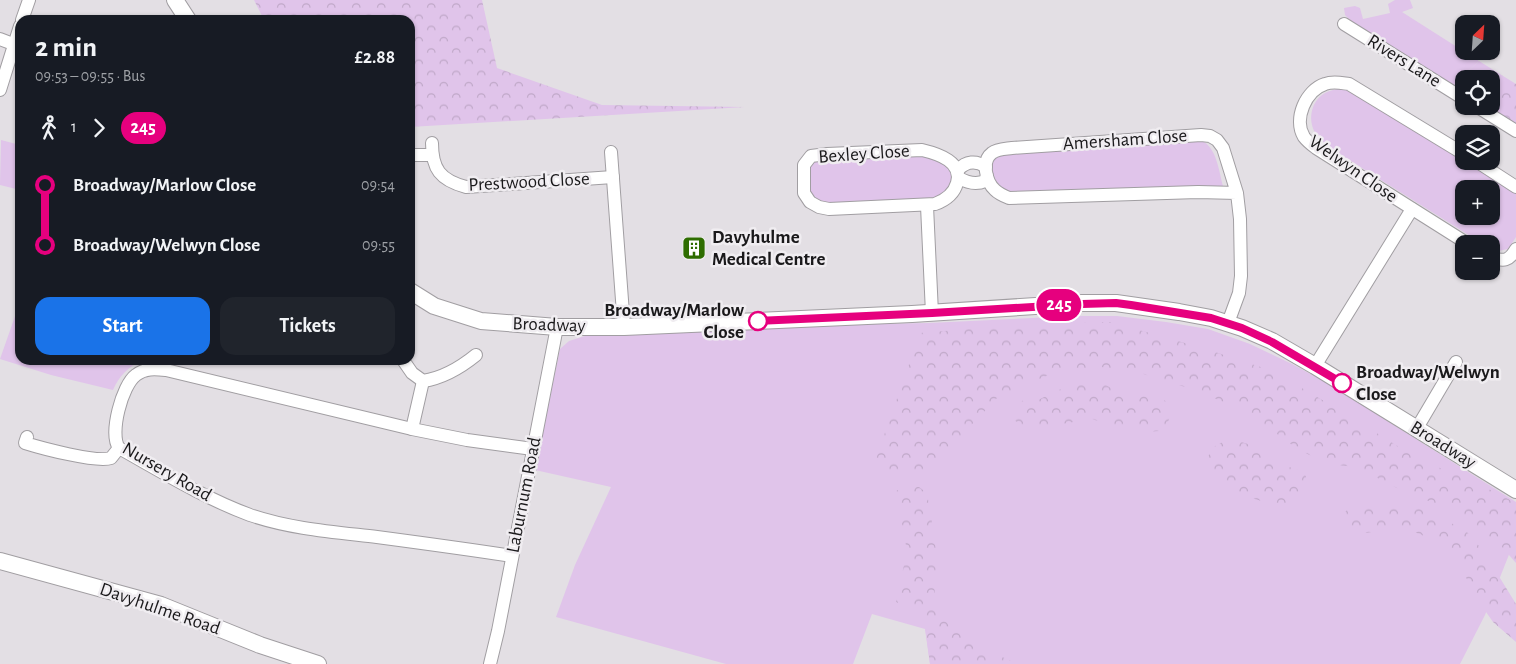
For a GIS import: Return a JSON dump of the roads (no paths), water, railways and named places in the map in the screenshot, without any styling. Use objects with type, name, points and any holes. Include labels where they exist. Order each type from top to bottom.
[{"type":"street","points":[[24,15],[29,0]]},
{"type":"street","points":[[175,0],[185,15]]},
{"type":"street","name":"Rivers Lane","points":[[1344,24],[1455,93]]},
{"type":"street","points":[[0,39],[13,44]]},
{"type":"street","points":[[0,90],[15,39]]},
{"type":"street","name":"Welwyn Close","points":[[1455,149],[1349,84],[1326,83],[1308,96],[1302,108],[1300,123],[1304,136],[1316,148],[1455,236]]},
{"type":"street","points":[[1490,115],[1516,131]]},
{"type":"street","name":"Amersham Close","points":[[976,184],[985,181],[988,156],[993,152],[1012,148],[1201,135],[1210,136],[1217,140],[1223,148],[1238,192],[1241,276],[1239,293],[1228,323]]},
{"type":"street","name":"Prestwood Close","points":[[415,155],[432,149],[435,166],[442,176],[452,183],[466,187],[613,177]]},
{"type":"street","name":"Bexley Close","points":[[976,184],[970,183],[959,174],[948,160],[938,154],[922,150],[816,154],[810,156],[804,165],[804,193],[810,202],[819,207],[829,209],[927,206],[936,204],[944,201],[956,189],[959,174],[965,164],[972,162],[980,163],[987,171]]},
{"type":"street","name":"Prestwood Close","points":[[611,152],[624,327]]},
{"type":"street","points":[[1490,170],[1516,187]]},
{"type":"street","points":[[987,171],[995,190],[1009,198],[1238,192]]},
{"type":"street","points":[[927,206],[932,313]]},
{"type":"street","name":"Welwyn Close","points":[[1315,366],[1412,209]]},
{"type":"street","points":[[1500,260],[1507,259],[1516,249]]},
{"type":"street","name":"Broadway","points":[[415,294],[434,306],[481,321],[557,327],[624,327],[1116,303],[1187,313],[1228,323],[1272,342],[1315,366],[1516,490]]},
{"type":"street","name":"Laburnum Road","points":[[490,664],[557,327]]},
{"type":"street","points":[[406,365],[412,373],[422,381],[434,379],[463,366],[476,355]]},
{"type":"street","points":[[1417,428],[1456,362]]},
{"type":"street","name":"Nursery Road","points":[[512,556],[436,544],[318,530],[252,516],[199,493],[119,448],[115,437],[115,429],[125,389],[130,380],[146,370],[155,369],[166,370],[412,429],[467,440],[533,449]]},
{"type":"street","points":[[412,429],[422,381]]},
{"type":"street","points":[[27,437],[25,443],[39,448],[100,460],[111,458],[119,448]]},
{"type":"street","name":"Davyhulme Road","points":[[0,561],[161,605],[310,663]]},
{"type":"place","name":"Davyhulme Medical Centre","points":[[694,248]]},
{"type":"place","name":"Broadway/Marlow Close","points":[[758,321]]},
{"type":"place","name":"Broadway/Welwyn Close","points":[[1342,383]]}]
